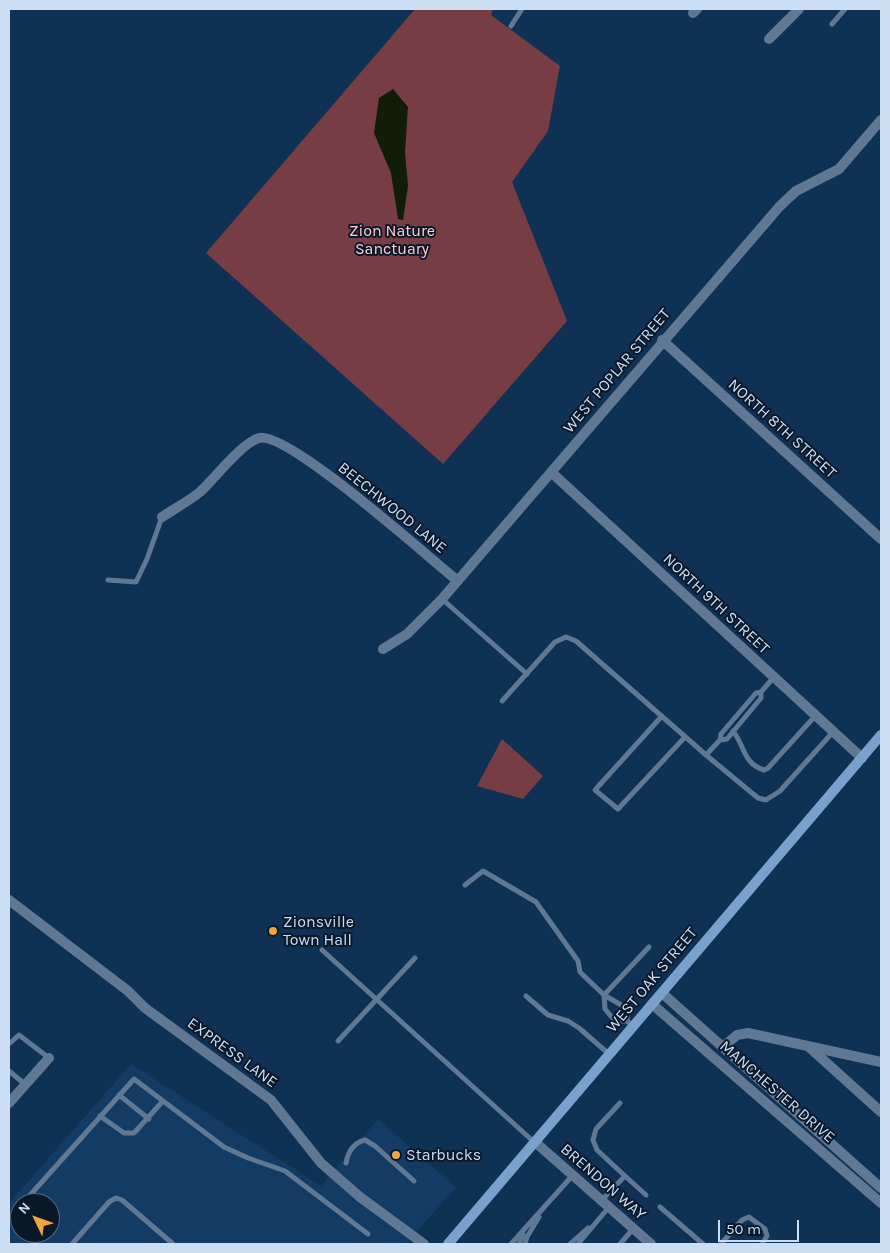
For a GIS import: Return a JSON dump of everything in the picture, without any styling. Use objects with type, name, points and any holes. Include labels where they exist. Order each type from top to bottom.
[{"type":"main road","name":"WEST OAK STREET","points":[[448,1244],[609,1054],[630,1024],[662,993],[881,736]]},
{"type":"street","points":[[769,39],[799,9]]},
{"type":"street","name":"WEST POPLAR STREET","points":[[383,649],[407,634],[442,599],[662,340],[780,206],[796,191],[839,169],[881,120]]},
{"type":"street","name":"NORTH 8TH STREET","points":[[662,340],[881,539]]},
{"type":"street","name":"BEECHWOOD LANE","points":[[162,517],[198,493],[248,444],[259,438],[276,440],[355,494],[458,581]]},
{"type":"street","name":"NORTH 9TH STREET","points":[[551,472],[862,758]]},
{"type":"street","name":"EXPRESS LANE","points":[[9,900],[128,991],[145,1008],[271,1100],[321,1163],[360,1197],[424,1244]]},
{"type":"street","name":"MANCHESTER DRIVE","points":[[662,993],[881,1188]]},
{"type":"street","name":"MANCHESTER DRIVE","points":[[652,1004],[881,1203]]},
{"type":"street","points":[[723,1047],[737,1034],[748,1034],[881,1062]]},
{"type":"street","points":[[809,1048],[881,1112]]},
{"type":"street","points":[[9,1103],[49,1058]]},
{"type":"street","name":"BRENDON WAY","points":[[535,1142],[651,1244]]},
{"type":"lane","points":[[511,26],[522,9]]},
{"type":"lane","points":[[832,24],[845,9]]},
{"type":"lane","points":[[108,580],[136,582],[147,559],[162,517]]},
{"type":"lane","points":[[442,599],[527,674]]},
{"type":"lane","points":[[502,701],[555,642],[566,637],[576,641],[758,798],[766,800],[780,791],[833,731]]},
{"type":"lane","points":[[720,740],[721,734],[756,693],[761,692],[774,678]]},
{"type":"lane","points":[[706,755],[720,740],[727,738],[761,698],[761,692]]},
{"type":"lane","points":[[733,731],[739,738],[743,753],[764,770],[768,768],[816,715]]},
{"type":"lane","points":[[662,716],[595,790],[618,810],[685,737]]},
{"type":"lane","points":[[465,885],[483,871],[536,902],[578,961],[580,972],[604,995],[628,1009],[630,1024],[615,1021],[606,1010],[604,995]]},
{"type":"lane","points":[[604,995],[649,947]]},
{"type":"lane","points":[[322,950],[535,1142]]},
{"type":"lane","points":[[338,1041],[416,958]]},
{"type":"lane","points":[[526,996],[548,1015],[568,1021],[579,1028],[609,1054]]},
{"type":"lane","points":[[9,1044],[19,1035],[49,1058]]},
{"type":"lane","points":[[9,1071],[26,1086]]},
{"type":"lane","points":[[32,1193],[134,1079],[230,1150],[285,1171],[368,1234]]},
{"type":"lane","points":[[119,1095],[149,1119]]},
{"type":"lane","points":[[100,1116],[124,1133],[134,1133],[149,1119],[163,1101]]},
{"type":"lane","points":[[620,1103],[596,1129],[593,1140],[597,1150],[646,1195]]},
{"type":"lane","points":[[346,1164],[348,1154],[355,1145],[365,1140],[375,1146],[414,1181]]},
{"type":"lane","points":[[512,1244],[573,1175]]},
{"type":"lane","points":[[578,1244],[625,1176]]},
{"type":"lane","points":[[72,1244],[109,1202],[116,1198],[122,1200],[173,1244]]},
{"type":"lane","points":[[660,1207],[703,1244]]},
{"type":"lane","points":[[525,1244],[542,1210]]},
{"type":"lane","points":[[720,1244],[742,1220],[749,1217],[765,1229],[767,1236],[762,1244]]},
{"type":"lane","points":[[570,1244],[592,1226]]},
{"type":"lane","points":[[518,1244],[525,1229]]},
{"type":"lane","points":[[620,1244],[634,1229]]},
{"type":"shaded area","points":[[393,89],[408,107],[405,152],[408,186],[403,220],[398,219],[391,173],[374,133],[379,98]]},
{"type":"shaded area","points":[[131,1064],[321,1186],[378,1119],[456,1187],[406,1244],[9,1244],[10,1202],[10,1243],[60,1243],[60,1193],[18,1193]]},
{"type":"green space","name":"Zion Nature Sanctuary","points":[[415,9],[493,9],[491,15],[560,66],[548,131],[512,182],[567,321],[443,464],[206,253]]},
{"type":"green space","points":[[502,739],[543,776],[523,799],[477,786]]},
{"type":"place","name":"Zionsville Town Hall","points":[[273,931]]},
{"type":"place","name":"Starbucks","points":[[396,1155]]}]
